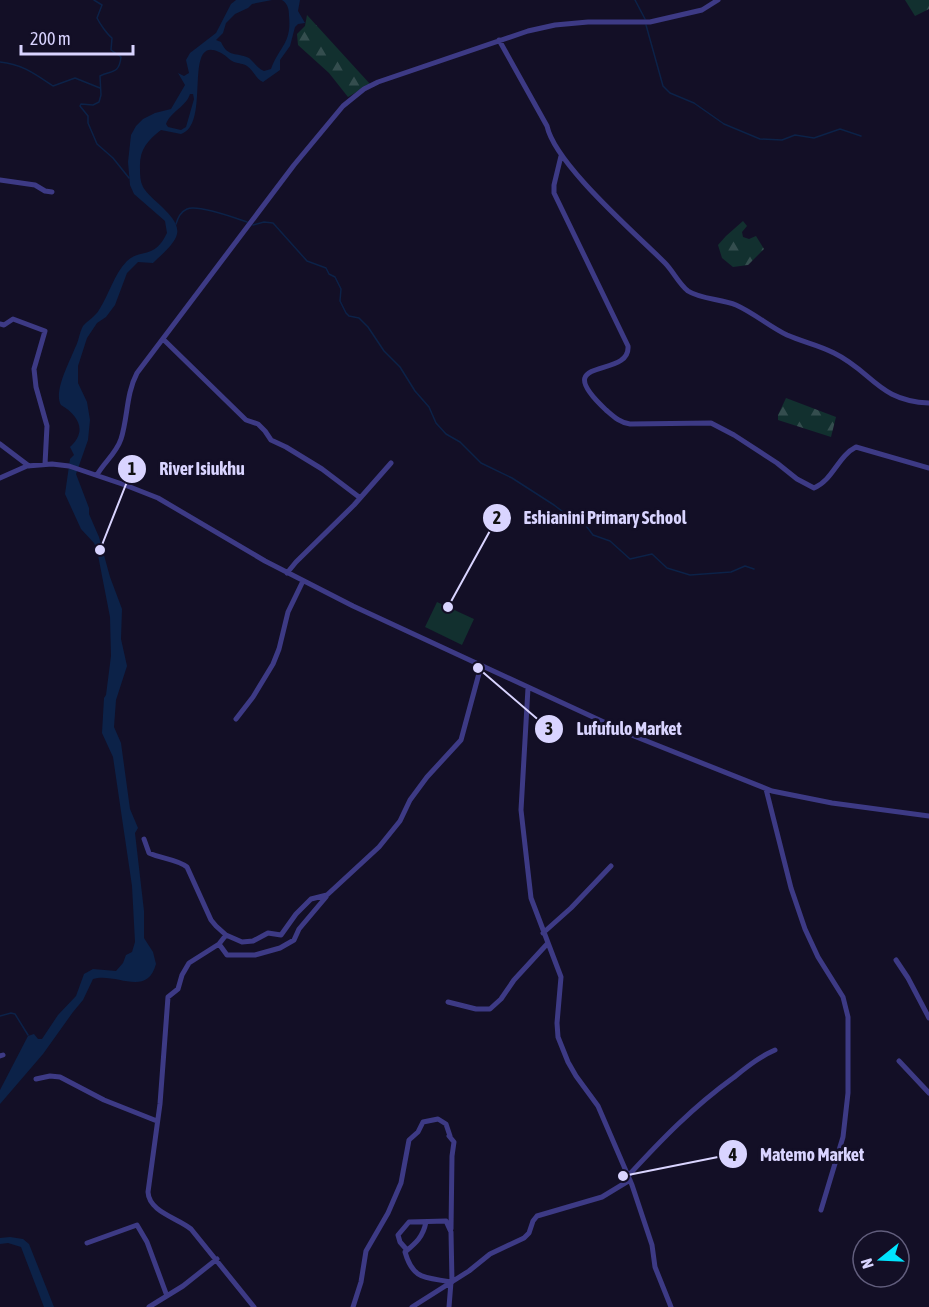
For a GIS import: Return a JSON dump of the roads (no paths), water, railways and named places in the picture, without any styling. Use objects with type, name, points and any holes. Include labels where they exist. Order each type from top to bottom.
[{"type":"street","points":[[97,475],[118,447],[133,381],[268,199],[349,100],[378,82],[499,40],[555,25],[664,20],[702,10],[718,0]]},
{"type":"street","points":[[499,40],[561,156],[598,197],[669,267],[688,291],[735,304],[786,334],[834,352],[894,396],[929,403]]},
{"type":"street","points":[[561,156],[554,193],[628,346],[625,359],[593,370],[587,374],[585,380],[590,394],[610,413],[622,423],[630,424],[711,423],[754,448],[812,488],[818,487],[828,478],[849,452],[856,447],[929,468]]},
{"type":"street","points":[[0,180],[35,185],[52,192]]},
{"type":"street","points":[[0,324],[4,325],[14,319],[45,331],[34,369],[36,387],[47,426],[45,464]]},
{"type":"street","points":[[163,339],[246,420],[256,423],[266,431],[271,440],[322,469],[359,497]]},
{"type":"street","points":[[0,444],[29,466]]},
{"type":"street","points":[[0,478],[29,466],[45,464],[69,466],[97,475],[158,498],[287,573],[634,736],[766,789],[832,803],[929,816]]},
{"type":"street","points":[[287,573],[391,464]]},
{"type":"street","points":[[236,719],[253,698],[273,664],[288,612],[303,581]]},
{"type":"street","points":[[219,944],[227,955],[243,956],[280,948],[294,940],[299,929],[327,895],[390,834],[417,790],[461,740],[482,666]]},
{"type":"street","points":[[528,688],[521,810],[531,898],[561,977],[556,1023],[562,1048],[576,1076],[598,1106],[629,1178],[652,1245],[655,1267],[671,1307]]},
{"type":"street","points":[[766,789],[791,888],[805,929],[818,957],[843,997],[848,1017],[848,1094],[843,1137],[821,1210]]},
{"type":"street","points":[[144,839],[149,852],[164,859],[182,863],[187,867],[214,924],[226,935],[242,942],[253,941],[267,933],[281,935],[296,914],[311,899],[327,895]]},
{"type":"street","points":[[543,933],[571,908],[611,866]]},
{"type":"street","points":[[226,935],[219,944],[189,963],[178,989],[168,997],[148,1192],[149,1201],[153,1206],[183,1222],[191,1229],[254,1307]]},
{"type":"street","points":[[448,1002],[476,1010],[490,1009],[548,943]]},
{"type":"street","points":[[896,960],[929,1018]]},
{"type":"street","points":[[412,1307],[477,1266],[490,1254],[524,1238],[537,1216],[602,1197],[629,1178],[681,1119],[699,1103],[748,1065],[775,1050]]},
{"type":"street","points":[[899,1060],[929,1093]]},
{"type":"street","points":[[36,1079],[50,1076],[60,1077],[104,1100],[157,1121]]},
{"type":"street","points":[[355,1305],[366,1251],[388,1213],[401,1183],[409,1140],[418,1132],[422,1124],[438,1119],[446,1124],[448,1136],[454,1142],[449,1307]]},
{"type":"street","points":[[407,1250],[400,1242],[398,1235],[410,1222],[446,1221],[451,1236]]},
{"type":"street","points":[[426,1222],[424,1232],[405,1252],[407,1261],[416,1275],[451,1282]]},
{"type":"street","points":[[87,1243],[137,1225],[147,1242],[167,1296]]},
{"type":"street","points":[[149,1307],[217,1259]]},
{"type":"water","points":[[236,0],[272,0],[252,4],[235,14],[226,23],[223,33],[216,40],[221,42],[230,53],[249,58],[264,71],[271,69],[289,33],[288,9],[282,0],[300,0],[298,11],[305,23],[295,27],[290,46],[280,60],[280,70],[263,82],[247,66],[234,62],[219,52],[208,50],[202,56],[195,115],[190,127],[181,134],[161,130],[145,146],[140,162],[140,178],[143,187],[174,221],[177,228],[176,238],[153,263],[138,262],[127,273],[115,305],[106,317],[97,323],[87,338],[78,366],[78,383],[87,402],[90,420],[88,440],[76,474],[122,609],[121,639],[127,666],[116,700],[114,727],[121,743],[130,809],[138,828],[135,833],[144,911],[144,938],[153,952],[156,964],[152,974],[146,980],[138,982],[111,978],[93,979],[83,1000],[43,1054],[0,1104],[0,1090],[28,1036],[34,1034],[38,1039],[42,1039],[58,1015],[76,996],[84,974],[93,969],[116,971],[126,955],[132,952],[135,942],[132,886],[113,757],[102,733],[104,698],[111,656],[110,617],[97,550],[94,543],[81,529],[65,494],[70,459],[74,455],[70,447],[79,435],[80,429],[76,418],[61,405],[59,392],[83,326],[96,315],[122,266],[132,257],[157,247],[167,233],[165,221],[134,194],[130,185],[128,162],[131,135],[143,119],[171,109],[185,85],[178,73],[184,76],[189,73],[186,60],[190,53],[216,33],[231,4]],"holes":[[[190,94],[193,94],[194,99],[186,127],[181,130],[168,127],[166,124],[171,116]]]},
{"type":"water","points":[[0,1238],[23,1239],[29,1244],[54,1307],[44,1307],[21,1247],[8,1243],[0,1244]]},
{"type":"waterway","points":[[94,0],[102,5],[97,18],[112,38],[111,50],[121,57],[114,71],[100,76],[99,102],[80,106],[88,116],[88,123],[97,144],[113,158],[129,178]]},
{"type":"waterway","points":[[635,0],[645,19]]},
{"type":"waterway","points":[[646,25],[663,86],[670,93],[694,103],[724,124],[760,139],[782,140],[795,135],[814,138],[840,129],[861,136]]},
{"type":"waterway","points":[[0,62],[22,67],[53,86],[75,78],[100,88]]},
{"type":"waterway","points":[[176,224],[183,212],[192,208],[217,212],[247,222]]},
{"type":"waterway","points":[[253,225],[264,222],[273,223],[307,261],[326,268],[329,274],[335,277],[341,289],[340,301],[346,313],[359,318],[368,327],[384,351],[400,367],[415,391],[429,407],[436,423],[481,463],[512,478],[571,518],[584,523],[593,535],[610,541],[630,559],[652,554],[667,568],[690,575],[731,572],[745,566],[754,569]]},
{"type":"waterway","points":[[0,1016],[15,1014],[28,1035]]},
{"type":"place","name":"River Isiukhu","points":[[100,550]]},
{"type":"place","name":"Eshianini Primary School","points":[[448,607]]},
{"type":"place","name":"Lufufulo Market","points":[[478,668]]},
{"type":"place","name":"Matemo Market","points":[[623,1176]]}]
